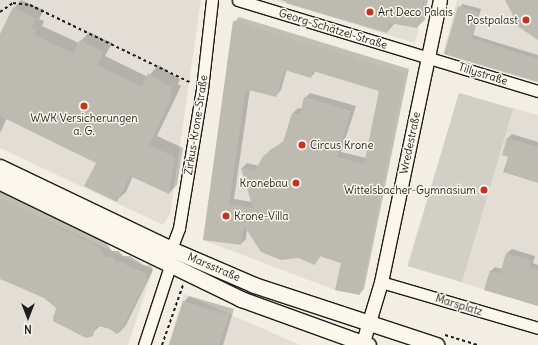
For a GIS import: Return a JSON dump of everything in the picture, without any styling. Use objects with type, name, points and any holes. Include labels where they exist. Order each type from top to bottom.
[{"type":"main road","name":"Marsstraße","points":[[0,167],[171,256],[241,298],[364,344]]},
{"type":"main road","name":"Marsstraße","points":[[0,182],[171,256],[367,324],[436,345]]},
{"type":"street","name":"Zirkus-Krone-Straße","points":[[144,345],[179,228],[202,89],[212,0]]},
{"type":"street","name":"Georg-Schätzel-Straße","points":[[238,0],[429,57]]},
{"type":"street","name":"Wredestraße","points":[[364,344],[367,324],[380,282],[440,0]]},
{"type":"street","name":"Tillystraße","points":[[429,57],[538,91]]},
{"type":"street","name":"Marsplatz","points":[[380,282],[538,328]]},
{"type":"path","points":[[0,12],[13,2],[30,5],[202,89]]},
{"type":"path","points":[[162,345],[183,284]]},
{"type":"shaded area","points":[[0,0],[201,0],[170,214],[163,225],[0,148]]},
{"type":"shaded area","name":"Art Deco Palais","points":[[274,0],[425,0],[415,43]]},
{"type":"shaded area","points":[[457,0],[538,0],[538,83],[443,54]]},
{"type":"shaded area","name":"Circus Krone","points":[[233,21],[404,74],[360,295],[335,290],[203,240]]},
{"type":"shaded area","name":"Wittelsbacher-Gymnasium","points":[[459,93],[538,115],[538,306],[407,266]]},
{"type":"shaded area","points":[[459,93],[513,109],[462,282],[408,266]]},
{"type":"shaded area","points":[[0,176],[342,319],[341,323],[220,281]]},
{"type":"shaded area","points":[[0,199],[153,270],[128,345],[0,345]]},
{"type":"shaded area","points":[[184,294],[300,345],[168,345]]},
{"type":"building","name":"Art Deco Palais","points":[[286,0],[424,0],[417,28],[389,23],[387,33],[286,3]]},
{"type":"building","name":"Postpalast","points":[[505,0],[538,0],[538,40],[519,27]]},
{"type":"building","points":[[458,6],[479,12],[471,38],[538,59],[538,82],[444,54]]},
{"type":"building","name":"WWK Versicherungen a. G.","points":[[13,7],[36,19],[31,28],[37,30],[34,35],[73,53],[80,40],[104,52],[97,65],[142,87],[148,73],[172,88],[170,93],[173,95],[149,145],[175,157],[169,194],[130,176],[117,202],[84,186],[96,163],[0,116],[0,34]]},
{"type":"building","name":"Circus Krone","points":[[233,21],[404,74],[360,295],[335,290],[341,263],[319,256],[315,265],[298,258],[281,260],[261,252],[244,226],[241,245],[203,240]],"holes":[[[285,70],[311,78],[313,71],[379,91],[364,164],[337,157],[351,111],[304,97],[300,114],[292,113],[283,142],[263,156],[255,171],[241,168],[253,208],[229,204],[246,89],[276,97]]]},
{"type":"building","points":[[507,138],[538,147],[538,183],[503,172],[508,157],[502,155]]},
{"type":"building","points":[[0,199],[98,246],[106,257],[113,257],[116,262],[123,262],[127,266],[146,273],[147,279],[120,332],[117,334],[108,328],[95,326],[93,336],[86,338],[53,321],[56,308],[44,298],[0,279]]},
{"type":"building","points":[[506,253],[531,260],[529,267],[538,270],[538,306],[484,290],[490,270],[500,274]]},
{"type":"building","points":[[183,301],[229,315],[219,345],[169,345]]},
{"type":"place","name":"Art Deco Palais","points":[[370,12]]},
{"type":"place","name":"Postpalast","points":[[526,20]]},
{"type":"place","name":"WWK Versicherungen a. G.","points":[[84,106]]},
{"type":"place","name":"Circus Krone","points":[[302,145]]},
{"type":"place","name":"Kronebau","points":[[296,183]]},
{"type":"place","name":"Wittelsbacher-Gymnasium","points":[[484,190]]},
{"type":"place","name":"Krone-Villa","points":[[226,216]]}]
